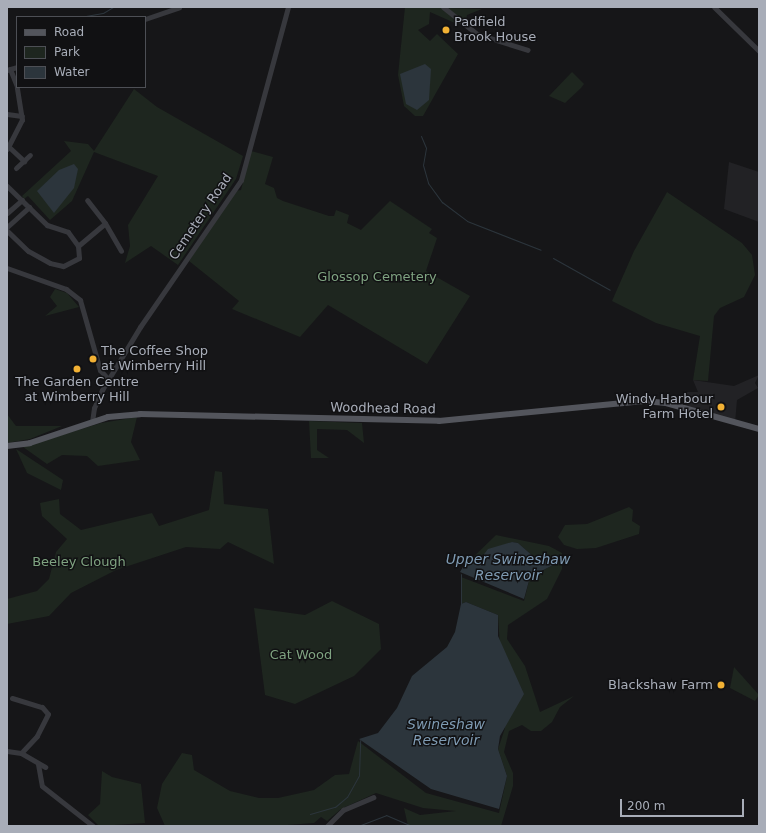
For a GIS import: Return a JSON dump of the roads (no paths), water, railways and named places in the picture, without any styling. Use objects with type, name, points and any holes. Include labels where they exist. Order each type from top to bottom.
[{"type":"main road","name":"Woodhead Road","points":[[7,446],[30,443],[92,422],[140,414],[446,421],[644,401],[666,403],[759,429]]},
{"type":"street","points":[[146,19],[179,7]]},
{"type":"street","name":"Cemetery Road","points":[[92,422],[94,408],[108,380],[241,180],[288,7]]},
{"type":"street","points":[[444,7],[477,34],[528,50]]},
{"type":"street","points":[[714,7],[759,51]]},
{"type":"street","points":[[9,70],[16,85]]},
{"type":"street","points":[[17,88],[22,116],[20,129],[8,148],[24,161]]},
{"type":"street","points":[[7,114],[22,116]]},
{"type":"street","points":[[16,168],[30,155]]},
{"type":"street","points":[[7,186],[47,225],[68,232],[78,246],[78,260],[56,265],[28,251],[7,231]]},
{"type":"street","points":[[7,213],[22,200]]},
{"type":"street","points":[[87,200],[105,223],[121,251]]},
{"type":"street","points":[[7,227],[29,207]]},
{"type":"street","points":[[78,246],[105,223]]},
{"type":"street","points":[[7,268],[66,289],[80,300],[100,370],[108,380]]},
{"type":"street","points":[[12,698],[42,707],[48,714],[37,736],[21,753]]},
{"type":"street","points":[[7,751],[21,753],[45,767]]},
{"type":"street","points":[[38,764],[42,786],[93,826]]},
{"type":"street","points":[[326,826],[338,814],[373,798]]},
{"type":"water","points":[[425,64],[431,69],[429,100],[417,110],[406,104],[400,74]]},
{"type":"water","points":[[74,164],[78,169],[74,188],[54,213],[37,191],[59,170]]},
{"type":"water","name":"Upper Swineshaw Reservoir","points":[[512,542],[518,543],[534,557],[554,560],[553,565],[530,577],[524,599],[460,572],[463,567],[478,562],[488,549]]},
{"type":"water","name":"Swineshaw Reservoir","points":[[466,602],[498,615],[498,636],[524,694],[500,736],[498,749],[507,776],[499,809],[431,789],[359,739],[378,733],[397,708],[412,676],[447,647],[455,632],[461,604]]},
{"type":"waterway","points":[[86,16],[103,13],[113,7]]},
{"type":"waterway","points":[[421,136],[426,148],[423,165],[428,183],[442,202],[467,221],[541,250]]},
{"type":"waterway","points":[[553,258],[610,290]]},
{"type":"waterway","points":[[461,574],[461,604]]},
{"type":"waterway","points":[[310,814],[335,807],[347,797],[359,775],[360,740]]},
{"type":"waterway","points":[[358,826],[386,815],[412,826]]},
{"type":"place","name":"Padfield Brook House","points":[[446,30]]},
{"type":"place","name":"The Coffee Shop at Wimberry Hill","points":[[93,359]]},
{"type":"place","name":"The Garden Centre at Wimberry Hill","points":[[77,369]]},
{"type":"place","name":"Windy Harbour Farm Hotel","points":[[721,407]]},
{"type":"place","name":"Blackshaw Farm","points":[[721,685]]},
{"type":"park label","name":"Glossop Cemetery","points":[[377,277]]},
{"type":"park label","name":"Beeley Clough","points":[[79,562]]},
{"type":"park label","name":"Cat Wood","points":[[301,655]]}]
